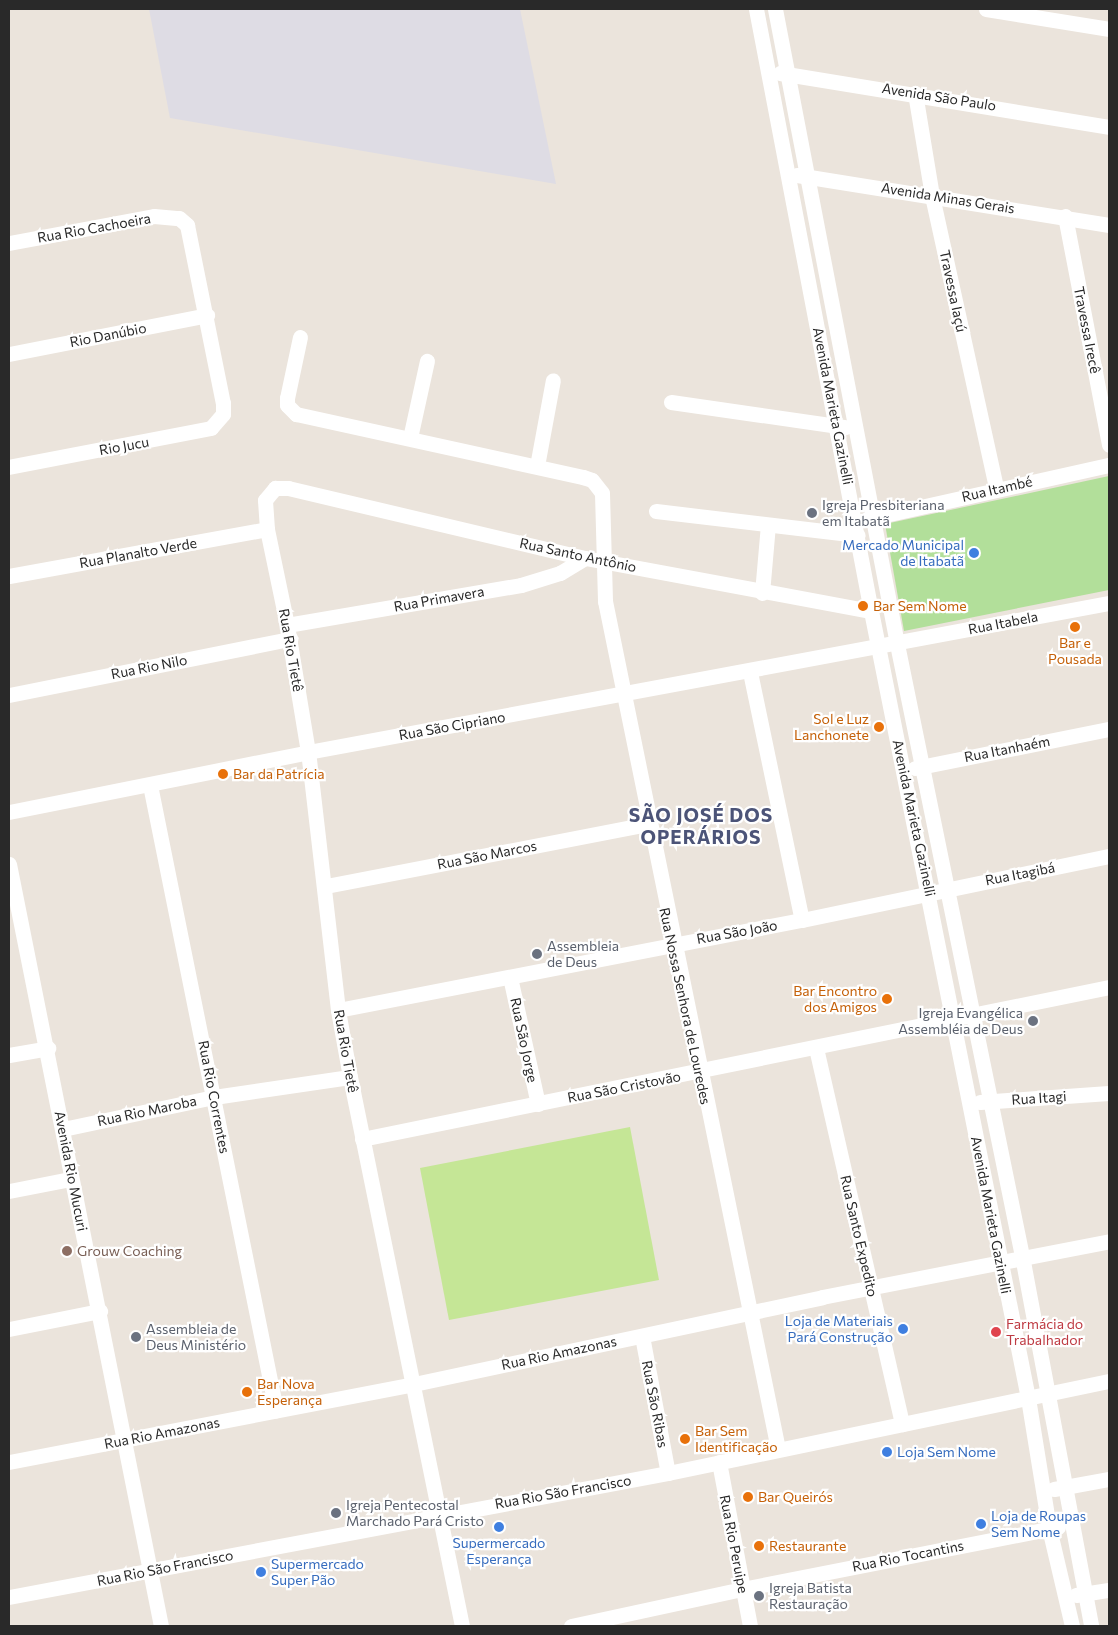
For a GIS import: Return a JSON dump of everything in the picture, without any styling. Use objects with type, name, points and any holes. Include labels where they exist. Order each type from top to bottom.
[{"type":"street","name":"Avenida Marieta Gazinelli","points":[[756,9],[857,529],[871,612],[930,893],[968,1102],[1028,1398],[1049,1528],[1072,1626]]},
{"type":"street","name":"Avenida Marieta Gazinelli","points":[[776,9],[806,175],[875,517],[897,644],[1049,1394],[1070,1525],[1091,1626]]},
{"type":"street","points":[[986,9],[1109,29]]},
{"type":"street","name":"Avenida São Paulo","points":[[768,72],[915,93],[1109,127]]},
{"type":"street","name":"Travessa Iaçú","points":[[915,93],[932,196],[996,488]]},
{"type":"street","name":"Avenida Minas Gerais","points":[[787,174],[806,175],[1065,216],[1109,225]]},
{"type":"street","name":"Rua Rio Cachoeira","points":[[9,243],[154,216],[179,218],[188,224],[207,315]]},
{"type":"street","name":"Travessa Irecê","points":[[1065,216],[1109,445]]},
{"type":"street","name":"Rio Danúbio","points":[[9,354],[207,315]]},
{"type":"street","name":"Rio Jucu","points":[[9,467],[210,428],[223,414],[223,403],[207,315]]},
{"type":"street","points":[[818,334],[837,332]]},
{"type":"street","name":"Rua Nossa Senhora de Louredes","points":[[300,337],[287,398],[291,411],[583,477],[597,485],[602,494],[605,601],[648,824],[778,1449]]},
{"type":"street","points":[[410,438],[427,361]]},
{"type":"street","points":[[537,466],[553,380]]},
{"type":"street","points":[[672,402],[856,428]]},
{"type":"street","name":"Rua Itambé","points":[[857,529],[875,517],[996,488],[1109,465]]},
{"type":"street","name":"Rua Rio Tietê","points":[[288,488],[275,488],[265,500],[267,529],[289,632],[308,752],[326,886],[338,1010],[362,1139],[414,1384],[462,1626]]},
{"type":"street","name":"Rua Santo Antônio","points":[[288,488],[586,558],[762,594],[871,612]]},
{"type":"street","points":[[656,511],[768,525],[857,529]]},
{"type":"street","points":[[762,594],[768,525]]},
{"type":"street","name":"Rua Planalto Verde","points":[[9,576],[267,529]]},
{"type":"street","name":"Rua Primavera","points":[[289,632],[521,585],[560,573],[586,558]]},
{"type":"street","name":"Rua Itabela","points":[[897,644],[1109,603]]},
{"type":"street","name":"Rua Rio Nilo","points":[[9,695],[289,632]]},
{"type":"street","name":"Rua São Cipriano","points":[[9,812],[308,752],[897,644]]},
{"type":"street","points":[[750,672],[802,920]]},
{"type":"street","name":"Rua Itanhaém","points":[[904,771],[1109,729]]},
{"type":"street","name":"Rua Rio Correntes","points":[[150,785],[276,1410]]},
{"type":"street","name":"Rua São Marcos","points":[[326,886],[648,824]]},
{"type":"street","name":"Rua Itagibá","points":[[930,893],[1109,856]]},
{"type":"street","name":"Avenida Rio Mucuri","points":[[9,864],[48,1048],[71,1179],[100,1312],[161,1626]]},
{"type":"street","name":"Rua São João","points":[[338,1010],[802,920],[930,893]]},
{"type":"street","name":"Rua São Jorge","points":[[510,977],[538,1104]]},
{"type":"street","name":"Rua São Cristovão","points":[[362,1139],[816,1048],[973,1013],[1109,987]]},
{"type":"street","points":[[9,1055],[48,1048]]},
{"type":"street","name":"Rua Santo Expedito","points":[[816,1048],[902,1424]]},
{"type":"street","name":"Rua Rio Maroba","points":[[63,1129],[214,1097],[350,1077]]},
{"type":"street","name":"Rua Itagi","points":[[968,1102],[1109,1093]]},
{"type":"street","points":[[9,1192],[71,1179]]},
{"type":"street","name":"Rua Rio Amazonas","points":[[9,1462],[414,1384],[871,1287],[1022,1256],[1109,1241]]},
{"type":"street","points":[[9,1329],[100,1312]]},
{"type":"street","name":"Rua São Ribas","points":[[642,1336],[668,1473]]},
{"type":"street","name":"Rua Rio São Francisco","points":[[9,1597],[149,1572],[440,1514],[668,1473],[1109,1381]]},
{"type":"street","name":"Rua Rio Peruipe","points":[[719,1462],[750,1626]]},
{"type":"street","points":[[1044,1492],[1063,1486],[1109,1479]]},
{"type":"street","name":"Rua Rio Tocantins","points":[[571,1626],[742,1588],[1070,1525]]},
{"type":"street","points":[[1066,1597],[1109,1590]]},
{"type":"shaded area","points":[[149,9],[520,9],[556,184],[170,118]]},
{"type":"green space","points":[[1109,476],[1109,590],[904,631],[885,524]]},
{"type":"green space","points":[[630,1127],[659,1280],[449,1320],[420,1168]]},
{"type":"place","name":"Igreja Presbiteriana em Itabatã","points":[[812,513]]},
{"type":"place","name":"Mercado Municipal de Itabatã","points":[[974,553]]},
{"type":"place","name":"Bar Sem Nome","points":[[863,606]]},
{"type":"place","name":"Bar e Pousada","points":[[1075,627]]},
{"type":"place","name":"Sol e Luz Lanchonete","points":[[879,727]]},
{"type":"place","name":"Bar da Patrícia","points":[[223,774]]},
{"type":"place","name":"Assembleia de Deus","points":[[537,954]]},
{"type":"place","name":"Bar Encontro dos Amigos","points":[[887,999]]},
{"type":"place","name":"Igreja Evangélica Assembléia de Deus","points":[[1033,1021]]},
{"type":"place","name":"Grouw Coaching","points":[[67,1251]]},
{"type":"place","name":"Loja de Materiais Pará Construção","points":[[903,1329]]},
{"type":"place","name":"Farmácia do Trabalhador","points":[[996,1332]]},
{"type":"place","name":"Assembleia de Deus Ministério","points":[[136,1337]]},
{"type":"place","name":"Bar Nova Esperança","points":[[247,1392]]},
{"type":"place","name":"Bar Sem Identificação","points":[[685,1439]]},
{"type":"place","name":"Loja Sem Nome","points":[[887,1452]]},
{"type":"place","name":"Bar Queirós","points":[[748,1497]]},
{"type":"place","name":"Igreja Pentecostal Marchado Pará Cristo","points":[[336,1513]]},
{"type":"place","name":"Loja de Roupas Sem Nome","points":[[981,1524]]},
{"type":"place","name":"Supermercado Esperança","points":[[499,1527]]},
{"type":"place","name":"Restaurante","points":[[759,1546]]},
{"type":"place","name":"Supermercado Super Pão","points":[[261,1572]]},
{"type":"place","name":"Igreja Batista Restauração","points":[[759,1596]]},
{"type":"district","name":"SÃO JOSÉ DOS OPERÁRIOS","points":[[701,826]]}]
